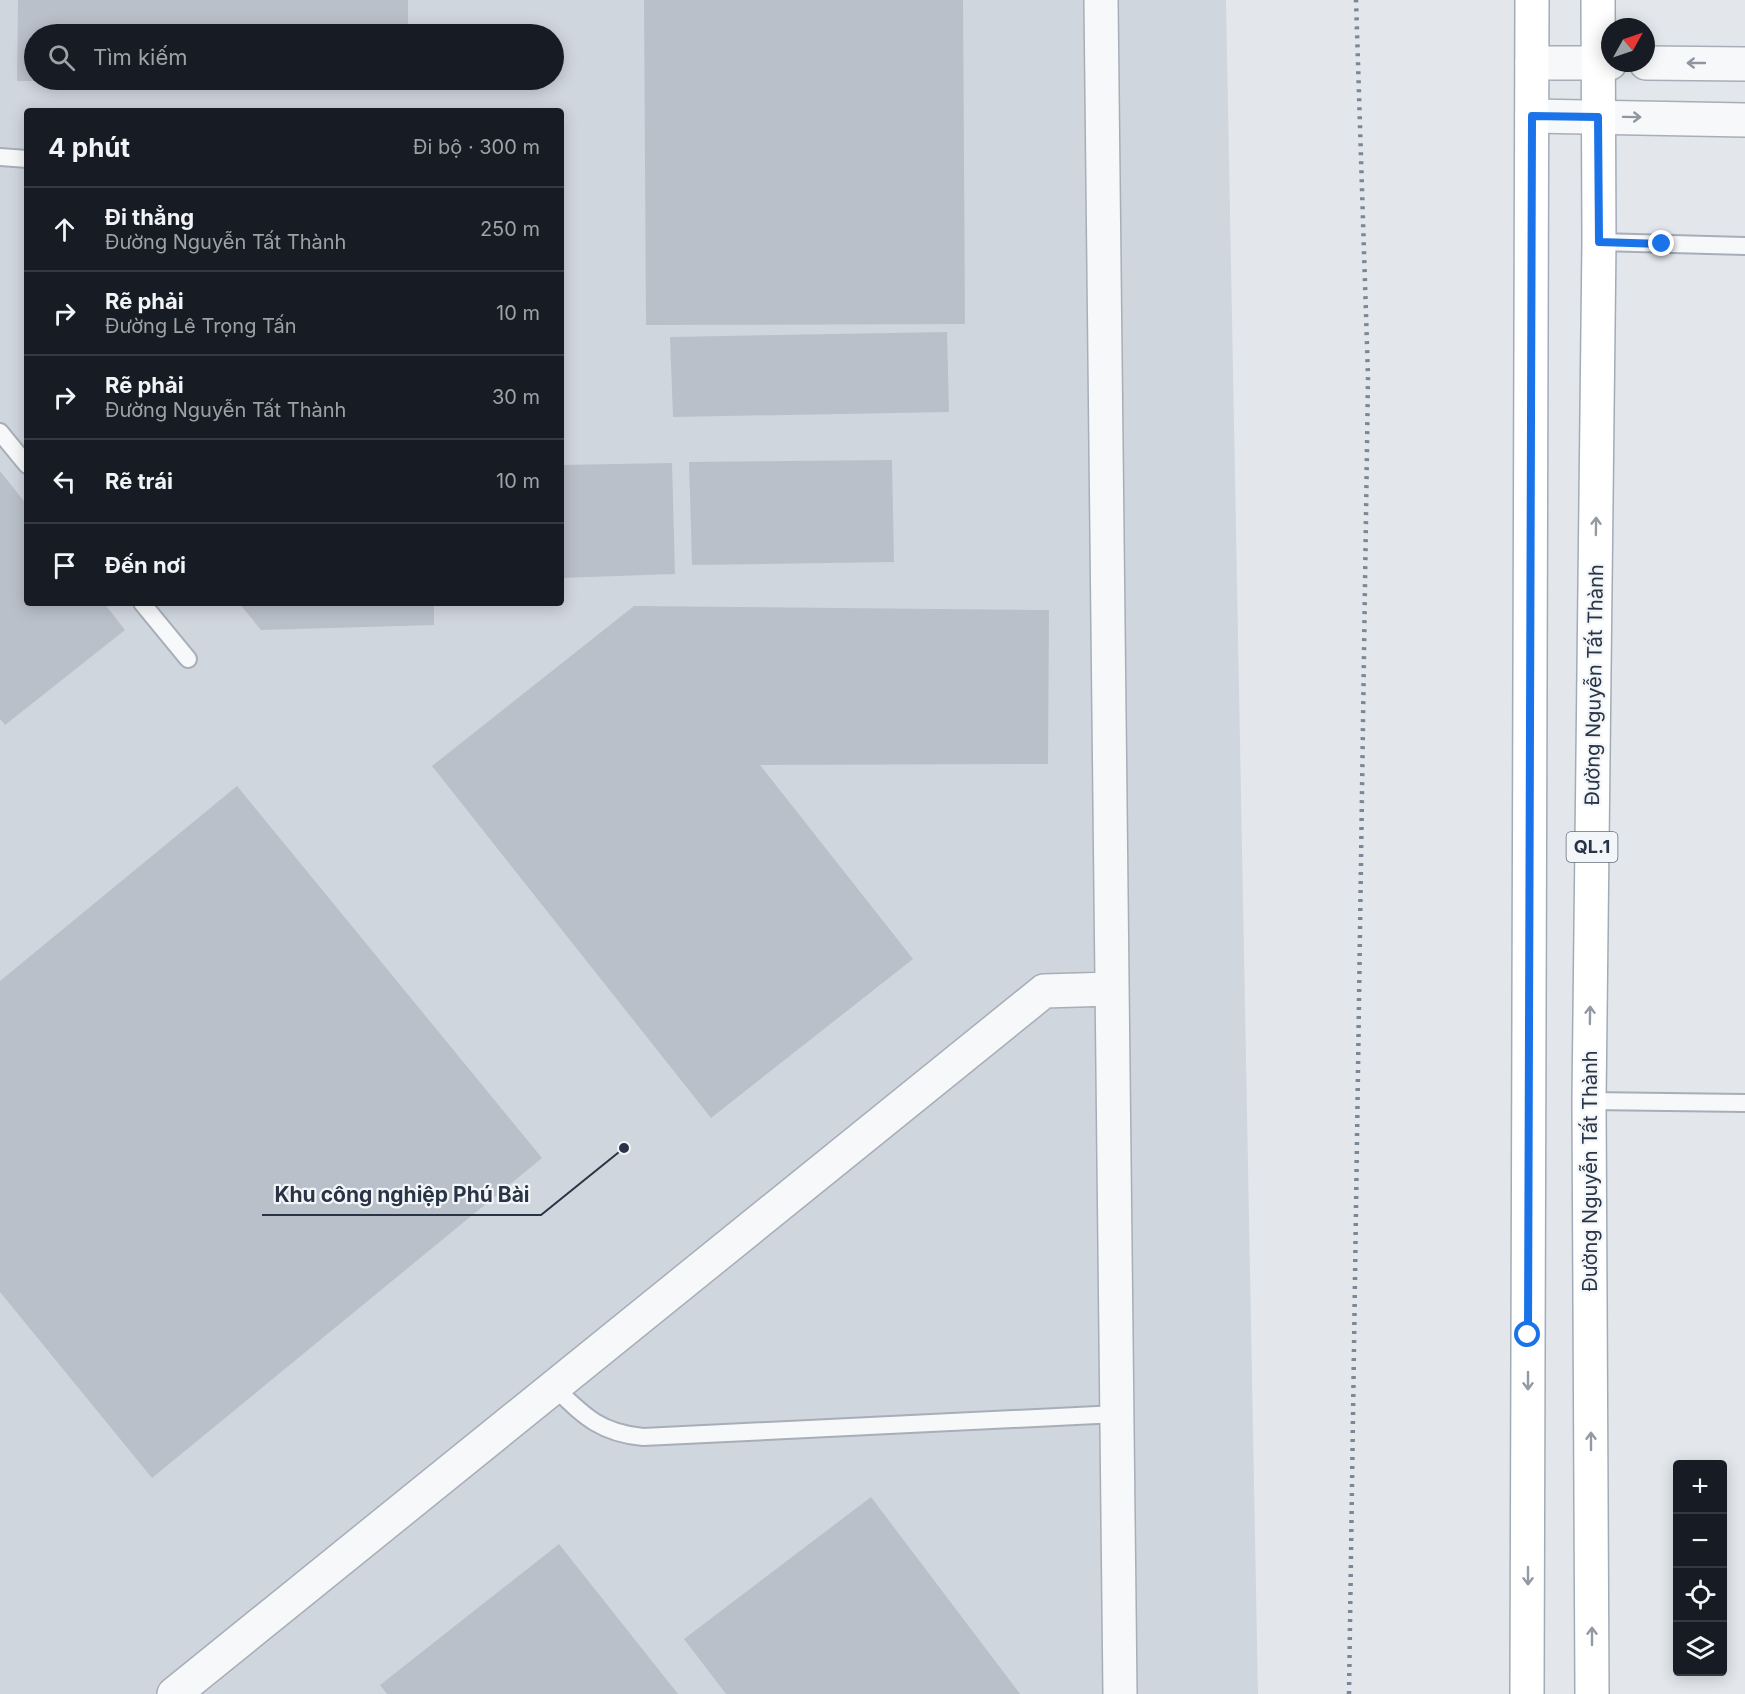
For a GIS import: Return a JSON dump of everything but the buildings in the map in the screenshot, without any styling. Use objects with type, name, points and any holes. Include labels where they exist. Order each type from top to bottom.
[{"type":"main road","points":[[1527,1694],[1532,0]]},
{"type":"main road","name":"Đường Nguyễn Tất Thành","points":[[1598,0],[1601,32]]},
{"type":"main road","name":"Đường Nguyễn Tất Thành","points":[[1592,1694],[1589,1101],[1599,242],[1598,117],[1603,72]]},
{"type":"street","points":[[1101,0],[1120,1694]]},
{"type":"street","points":[[1532,63],[1601,63]]},
{"type":"street","points":[[1655,63],[1745,64]]},
{"type":"street","points":[[1532,116],[1745,120]]},
{"type":"street","points":[[174,1694],[1044,991],[1112,989]]},
{"type":"lane","points":[[0,157],[24,159]]},
{"type":"lane","points":[[1599,242],[1745,246]]},
{"type":"lane","points":[[0,432],[24,461]]},
{"type":"lane","points":[[144,606],[188,659]]},
{"type":"lane","points":[[1589,1101],[1745,1103]]},
{"type":"lane","points":[[554,1387],[591,1420],[626,1435],[643,1437],[1117,1414]]},
{"type":"shaded area","points":[[0,0],[1226,0],[1258,1694],[0,1694]]},
{"type":"railway","points":[[1349,1694],[1368,377],[1356,0]]},
{"type":"place","name":"Khu công nghiệp Phú Bài","points":[[624,1148]]},
{"type":"route","points":[[1528,1335],[1532,116],[1598,117],[1599,242],[1662,244]]}]
